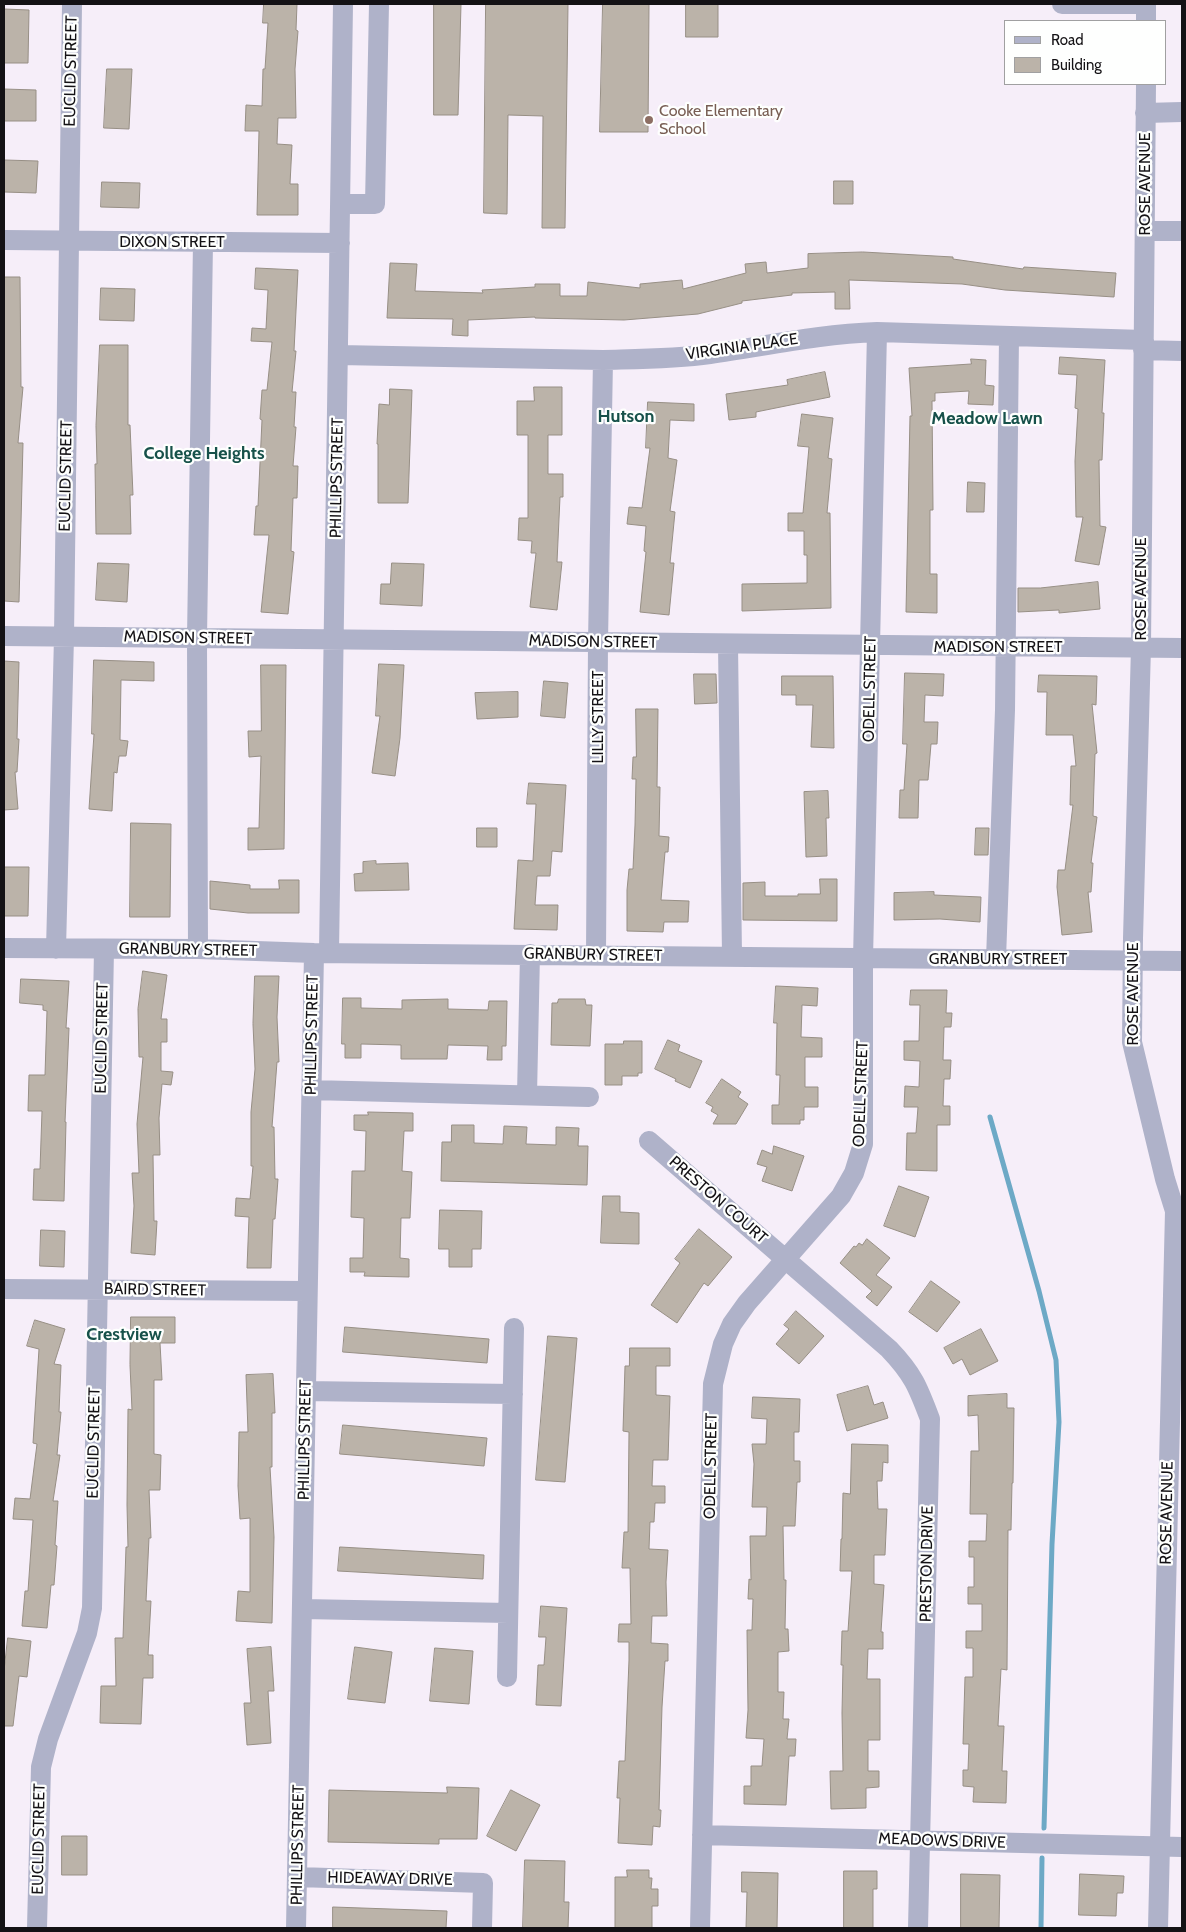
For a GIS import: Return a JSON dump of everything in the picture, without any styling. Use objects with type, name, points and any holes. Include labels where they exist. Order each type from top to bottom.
[{"type":"street","name":"EUCLID STREET","points":[[56,949],[64,637],[72,4]]},
{"type":"street","name":"PHILLIPS STREET","points":[[296,1928],[311,1090],[321,952],[334,640],[343,4]]},
{"type":"street","points":[[341,204],[376,204],[379,4]]},
{"type":"street","points":[[1062,4],[1146,4],[1146,20]]},
{"type":"street","name":"ROSE AVENUE","points":[[1146,85],[1141,647],[1132,961],[1132,1042],[1165,1179],[1175,1211],[1158,1928]]},
{"type":"street","points":[[1145,113],[1182,112]]},
{"type":"street","points":[[1145,231],[1182,231]]},
{"type":"street","name":"DIXON STREET","points":[[4,240],[340,243]]},
{"type":"street","points":[[198,949],[197,638],[203,242]]},
{"type":"street","name":"VIRGINIA PLACE","points":[[339,355],[603,360],[709,354],[807,337],[877,332],[1009,336],[1143,345],[1182,351]]},
{"type":"street","name":"ODELL STREET","points":[[700,1928],[713,1384],[722,1344],[732,1324],[841,1196],[854,1173],[863,1144],[863,959],[877,332]]},
{"type":"street","points":[[996,959],[1005,710],[1009,336]]},
{"type":"street","name":"LILLY STREET","points":[[596,954],[598,642],[603,360]]},
{"type":"street","name":"MADISON STREET","points":[[4,636],[1182,648]]},
{"type":"street","points":[[728,644],[732,956]]},
{"type":"street","name":"GRANBURY STREET","points":[[4,948],[596,954],[863,959],[1182,961]]},
{"type":"street","name":"EUCLID STREET","points":[[37,1928],[42,1767],[48,1739],[87,1633],[92,1608],[104,949]]},
{"type":"street","points":[[527,1095],[530,954]]},
{"type":"street","points":[[311,1090],[590,1097]]},
{"type":"street","name":"PRESTON COURT","points":[[649,1141],[786,1260]]},
{"type":"street","name":"PRESTON DRIVE","points":[[786,1260],[864,1326],[907,1367],[918,1385],[930,1419],[918,1928]]},
{"type":"street","name":"BAIRD STREET","points":[[4,1289],[307,1291]]},
{"type":"street","points":[[507,1677],[514,1328]]},
{"type":"street","points":[[306,1391],[513,1394]]},
{"type":"street","points":[[303,1610],[508,1613]]},
{"type":"street","name":"MEADOWS DRIVE","points":[[702,1835],[1182,1847]]},
{"type":"street","name":"HIDEAWAY DRIVE","points":[[298,1877],[483,1883],[482,1928]]},
{"type":"building","points":[[264,4],[297,4],[296,118],[278,118],[277,144],[292,145],[290,184],[298,184],[298,215],[257,215],[259,131],[245,131],[246,105],[262,106],[263,69],[265,69],[268,23],[263,23]]},
{"type":"building","points":[[434,4],[461,4],[458,115],[434,115]]},
{"type":"building","points":[[486,4],[568,4],[565,228],[542,228],[543,116],[508,115],[507,214],[484,213]]},
{"type":"building","points":[[603,4],[649,4],[648,132],[600,132]]},
{"type":"building","points":[[686,4],[718,4],[718,37],[686,37]]},
{"type":"building","points":[[4,9],[29,10],[28,63],[4,63]]},
{"type":"building","points":[[107,69],[132,69],[129,129],[104,128]]},
{"type":"building","points":[[4,89],[36,90],[36,121],[4,121]]},
{"type":"building","points":[[5,160],[38,161],[36,193],[4,192]]},
{"type":"building","points":[[834,181],[853,181],[853,204],[834,204]]},
{"type":"building","points":[[102,182],[140,183],[139,208],[101,207]]},
{"type":"building","points":[[863,252],[953,257],[953,259],[1023,269],[1024,267],[1116,273],[1114,297],[1005,290],[962,284],[849,280],[850,309],[835,309],[835,292],[792,293],[792,295],[742,301],[742,303],[698,314],[624,320],[535,317],[468,320],[468,336],[452,335],[453,319],[387,318],[390,263],[417,264],[415,291],[483,293],[482,290],[535,287],[535,284],[560,284],[560,296],[587,296],[588,282],[640,288],[640,284],[682,280],[683,289],[746,273],[745,264],[766,262],[767,273],[808,268],[808,254]]},
{"type":"building","points":[[256,268],[298,270],[294,351],[296,351],[292,392],[296,392],[293,466],[298,466],[297,498],[293,498],[291,551],[294,552],[288,614],[261,612],[269,535],[254,535],[256,506],[258,506],[262,390],[267,390],[272,342],[251,341],[252,328],[266,329],[268,290],[255,289]]},
{"type":"building","points":[[4,277],[20,277],[21,387],[23,387],[18,443],[23,443],[19,602],[4,601]]},
{"type":"building","points":[[101,288],[135,289],[134,321],[100,320]]},
{"type":"building","points":[[100,345],[128,345],[128,425],[130,425],[133,495],[130,495],[131,534],[96,534],[95,464],[97,464],[96,426]]},
{"type":"building","points":[[1060,357],[1105,360],[1102,460],[1099,460],[1100,526],[1106,527],[1099,565],[1075,561],[1083,517],[1076,517],[1075,461],[1078,409],[1075,408],[1077,375],[1059,374]]},
{"type":"building","points":[[971,359],[986,360],[985,385],[994,386],[993,405],[968,404],[969,391],[935,393],[935,401],[932,401],[933,510],[930,510],[930,574],[937,574],[937,613],[906,612],[910,416],[912,416],[909,368],[971,364]]},
{"type":"building","points":[[825,372],[830,397],[756,412],[756,417],[729,420],[726,394],[788,385],[787,380]]},
{"type":"building","points":[[534,387],[562,387],[562,435],[548,435],[548,474],[563,474],[563,497],[560,497],[557,562],[562,562],[557,610],[530,607],[536,553],[531,553],[532,541],[518,540],[519,518],[528,518],[528,435],[517,435],[517,401],[534,401]]},
{"type":"building","points":[[390,389],[412,390],[408,503],[378,503],[377,444],[379,404],[389,405]]},
{"type":"building","points":[[648,402],[694,404],[694,421],[670,420],[668,458],[677,460],[670,511],[675,512],[670,563],[674,563],[669,615],[640,612],[646,552],[644,551],[646,526],[627,524],[629,507],[642,508],[650,448],[646,448]]},
{"type":"building","points":[[802,414],[833,418],[828,458],[832,459],[827,513],[830,513],[831,608],[742,611],[742,584],[807,583],[807,555],[804,555],[804,531],[788,531],[788,513],[803,513],[809,447],[798,446]]},
{"type":"building","points":[[968,482],[985,483],[984,512],[967,512]]},
{"type":"building","points":[[98,563],[129,564],[127,602],[96,600]]},
{"type":"building","points":[[392,563],[424,564],[422,606],[380,604],[381,584],[390,584]]},
{"type":"building","points":[[1098,582],[1100,609],[1059,613],[1059,610],[1018,612],[1018,588],[1040,588]]},
{"type":"building","points":[[94,660],[154,662],[154,681],[121,680],[120,740],[128,741],[126,756],[119,756],[117,773],[114,772],[112,811],[89,809],[94,734],[92,734]]},
{"type":"building","points":[[4,661],[19,662],[17,739],[19,739],[17,772],[15,772],[18,809],[4,810]]},
{"type":"building","points":[[379,664],[404,665],[400,738],[395,776],[372,773],[380,716],[376,716]]},
{"type":"building","points":[[261,665],[286,665],[284,849],[248,850],[248,828],[259,828],[261,756],[249,757],[248,731],[261,731]]},
{"type":"building","points":[[905,673],[944,674],[943,696],[925,695],[924,722],[938,722],[937,744],[931,744],[928,780],[919,780],[918,818],[899,818],[900,790],[904,790],[907,744],[903,744]]},
{"type":"building","points":[[694,674],[716,674],[717,703],[695,704]]},
{"type":"building","points":[[1039,675],[1097,676],[1096,705],[1092,704],[1097,753],[1095,754],[1093,816],[1097,817],[1091,863],[1093,863],[1091,892],[1088,892],[1092,932],[1062,935],[1057,887],[1058,870],[1065,870],[1073,805],[1070,805],[1071,766],[1076,766],[1073,735],[1046,735],[1047,692],[1038,692]]},
{"type":"building","points":[[782,676],[833,676],[834,748],[811,747],[813,705],[796,705],[796,695],[782,695]]},
{"type":"building","points":[[544,681],[568,683],[565,718],[541,716]]},
{"type":"building","points":[[518,692],[518,717],[477,719],[475,693]]},
{"type":"building","points":[[636,709],[658,709],[657,787],[660,787],[659,836],[669,837],[668,852],[665,852],[661,900],[689,901],[688,922],[664,922],[663,932],[627,931],[627,890],[629,869],[633,869],[635,825],[636,779],[632,779],[633,757],[636,757]]},
{"type":"building","points":[[529,783],[566,785],[562,852],[552,851],[550,876],[537,876],[535,905],[558,905],[557,930],[514,929],[518,860],[533,861],[536,804],[527,804]]},
{"type":"building","points":[[828,791],[829,818],[826,818],[827,856],[806,857],[804,792]]},
{"type":"building","points":[[131,823],[171,824],[170,917],[130,917]]},
{"type":"building","points":[[477,828],[497,828],[497,847],[477,847]]},
{"type":"building","points":[[976,828],[989,828],[988,855],[975,855]]},
{"type":"building","points":[[376,861],[376,864],[408,863],[409,890],[355,891],[354,874],[363,873],[363,862]]},
{"type":"building","points":[[4,867],[29,867],[28,916],[4,916]]},
{"type":"building","points":[[820,879],[837,879],[837,921],[743,920],[743,883],[765,882],[765,896],[798,896],[798,894],[820,894]]},
{"type":"building","points":[[279,880],[299,880],[299,913],[248,913],[210,909],[210,881],[250,885],[250,889],[279,889]]},
{"type":"building","points":[[934,892],[934,895],[981,897],[980,922],[940,919],[894,920],[894,893]]},
{"type":"building","points":[[143,971],[167,975],[161,1019],[167,1019],[167,1042],[161,1042],[161,1071],[173,1072],[171,1085],[162,1084],[159,1118],[160,1155],[153,1155],[154,1221],[157,1221],[155,1255],[131,1253],[134,1206],[132,1173],[139,1173],[137,1124],[143,1057],[139,1057],[138,1009]]},
{"type":"building","points":[[255,976],[279,976],[277,1017],[279,1062],[277,1062],[272,1127],[274,1127],[275,1179],[278,1179],[275,1219],[273,1219],[271,1268],[247,1268],[249,1217],[235,1216],[236,1198],[250,1199],[253,1166],[251,1166],[251,1112],[255,1069],[253,1024]]},
{"type":"building","points":[[21,979],[69,981],[66,1028],[69,1028],[64,1201],[33,1200],[34,1169],[40,1169],[42,1111],[28,1111],[29,1075],[45,1075],[47,1011],[43,1010],[43,1005],[20,1003]]},
{"type":"building","points":[[776,986],[818,988],[817,1006],[802,1005],[801,1037],[822,1038],[822,1057],[805,1057],[805,1087],[818,1087],[818,1107],[804,1107],[804,1120],[800,1120],[800,1124],[772,1124],[772,1105],[779,1105],[780,1075],[776,1075],[777,1023],[774,1023]]},
{"type":"building","points":[[911,990],[947,990],[946,1013],[952,1013],[951,1027],[944,1027],[943,1060],[951,1060],[950,1079],[944,1079],[943,1106],[950,1106],[950,1125],[937,1125],[937,1171],[906,1170],[907,1133],[916,1133],[918,1107],[904,1107],[905,1086],[919,1087],[920,1061],[904,1060],[904,1041],[919,1041],[920,1005],[910,1005]]},
{"type":"building","points":[[343,998],[361,998],[361,1008],[402,1009],[402,1000],[448,999],[448,1009],[488,1010],[489,1001],[507,1001],[506,1046],[502,1046],[502,1060],[487,1060],[488,1046],[448,1045],[447,1059],[401,1059],[401,1045],[361,1044],[361,1058],[345,1058],[345,1044],[342,1044]]},
{"type":"building","points":[[559,999],[585,999],[586,1005],[592,1005],[590,1046],[551,1045],[552,1003],[557,1003]]},
{"type":"building","points":[[668,1040],[680,1045],[678,1051],[702,1061],[690,1088],[655,1069]]},
{"type":"building","points":[[624,1041],[642,1041],[642,1073],[638,1073],[638,1076],[622,1076],[622,1085],[605,1085],[605,1044],[623,1044]]},
{"type":"building","points":[[722,1079],[741,1092],[738,1097],[748,1104],[736,1124],[713,1124],[718,1115],[711,1111],[713,1107],[706,1103]]},
{"type":"building","points":[[368,1112],[413,1113],[413,1131],[404,1131],[402,1171],[412,1172],[410,1218],[401,1218],[400,1258],[409,1259],[409,1277],[364,1276],[365,1272],[350,1272],[350,1258],[363,1258],[364,1218],[351,1217],[352,1171],[365,1171],[366,1131],[354,1130],[354,1115],[368,1115]]},
{"type":"building","points":[[452,1125],[474,1125],[474,1143],[503,1144],[504,1126],[527,1127],[526,1144],[556,1145],[556,1127],[579,1128],[578,1146],[588,1146],[587,1185],[441,1181],[442,1142],[451,1142]]},
{"type":"building","points":[[774,1146],[804,1156],[792,1191],[762,1181],[767,1167],[757,1164],[762,1150],[772,1154]]},
{"type":"building","points":[[899,1186],[929,1197],[915,1237],[884,1226]]},
{"type":"building","points":[[603,1196],[620,1196],[620,1212],[639,1213],[639,1244],[601,1243]]},
{"type":"building","points":[[440,1210],[482,1211],[481,1249],[472,1249],[472,1267],[449,1267],[449,1249],[439,1249]]},
{"type":"building","points":[[699,1229],[732,1257],[708,1286],[704,1283],[677,1323],[651,1305],[680,1263],[675,1259]]},
{"type":"building","points":[[41,1230],[65,1231],[64,1267],[40,1266]]},
{"type":"building","points":[[867,1239],[890,1258],[876,1275],[892,1287],[877,1306],[866,1297],[872,1291],[840,1263],[854,1246],[856,1247],[859,1243],[862,1245]]},
{"type":"building","points":[[931,1281],[960,1302],[937,1332],[909,1312]]},
{"type":"building","points":[[796,1311],[824,1336],[799,1364],[776,1344],[789,1329],[784,1325]]},
{"type":"building","points":[[131,1317],[175,1317],[175,1343],[160,1343],[162,1380],[154,1380],[154,1454],[161,1455],[160,1490],[149,1490],[151,1538],[149,1538],[146,1601],[151,1601],[148,1655],[153,1655],[153,1678],[143,1678],[141,1724],[100,1723],[101,1686],[116,1686],[115,1638],[123,1638],[126,1547],[128,1547],[128,1409],[132,1410],[130,1365]]},
{"type":"building","points":[[35,1320],[65,1329],[54,1364],[61,1365],[59,1412],[61,1412],[57,1455],[60,1455],[53,1501],[58,1501],[55,1545],[57,1546],[54,1585],[51,1585],[47,1628],[22,1626],[25,1591],[28,1591],[33,1520],[13,1519],[15,1498],[30,1499],[37,1444],[33,1443],[39,1349],[27,1346]]},
{"type":"building","points":[[345,1327],[489,1339],[487,1363],[343,1352]]},
{"type":"building","points":[[981,1329],[998,1361],[970,1375],[962,1359],[953,1364],[944,1348]]},
{"type":"building","points":[[548,1336],[577,1338],[565,1482],[536,1480]]},
{"type":"building","points":[[630,1348],[670,1348],[670,1366],[656,1366],[656,1395],[670,1396],[668,1460],[653,1460],[652,1486],[665,1486],[665,1503],[655,1503],[654,1522],[650,1522],[649,1549],[668,1550],[666,1582],[667,1616],[652,1616],[651,1643],[668,1644],[668,1661],[665,1661],[662,1707],[660,1827],[653,1826],[652,1845],[618,1843],[620,1798],[617,1798],[619,1761],[625,1761],[629,1660],[629,1642],[618,1642],[619,1624],[631,1624],[630,1568],[622,1568],[624,1532],[628,1532],[629,1432],[623,1431],[625,1366],[629,1366]]},
{"type":"building","points":[[273,1374],[275,1413],[272,1413],[272,1467],[270,1467],[274,1537],[272,1623],[236,1621],[238,1591],[250,1592],[250,1518],[240,1519],[238,1486],[239,1432],[248,1432],[246,1375]]},
{"type":"building","points":[[868,1386],[874,1405],[883,1402],[888,1418],[847,1431],[837,1395]]},
{"type":"building","points":[[1007,1394],[1007,1408],[1014,1408],[1013,1483],[1011,1530],[1008,1530],[1007,1670],[1001,1669],[998,1726],[1004,1726],[1002,1771],[1007,1771],[1006,1803],[973,1802],[974,1787],[963,1786],[963,1770],[968,1770],[969,1744],[963,1744],[965,1677],[973,1677],[973,1648],[966,1648],[966,1631],[982,1631],[982,1604],[968,1604],[968,1587],[974,1587],[974,1557],[969,1557],[969,1541],[986,1541],[987,1514],[970,1514],[971,1451],[979,1451],[978,1415],[968,1416],[968,1396]]},
{"type":"building","points":[[753,1397],[800,1399],[799,1432],[794,1432],[794,1461],[800,1461],[800,1482],[797,1482],[795,1526],[783,1526],[784,1580],[786,1580],[785,1629],[788,1629],[789,1651],[778,1652],[778,1692],[784,1692],[783,1719],[789,1719],[787,1739],[796,1739],[795,1756],[789,1756],[786,1805],[744,1804],[744,1786],[751,1786],[751,1766],[762,1766],[764,1739],[746,1738],[748,1710],[747,1630],[752,1630],[753,1599],[748,1599],[749,1579],[751,1580],[750,1536],[766,1536],[767,1507],[752,1507],[754,1464],[752,1444],[766,1444],[767,1419],[752,1418]]},
{"type":"building","points":[[343,1425],[487,1438],[484,1466],[340,1454]]},
{"type":"building","points":[[852,1444],[888,1445],[888,1463],[883,1462],[882,1481],[877,1481],[878,1509],[887,1509],[885,1555],[874,1555],[874,1584],[884,1585],[881,1632],[883,1632],[883,1649],[868,1649],[867,1679],[880,1679],[880,1740],[868,1740],[868,1771],[879,1771],[879,1787],[866,1788],[866,1808],[831,1809],[830,1771],[843,1771],[842,1631],[848,1631],[852,1571],[840,1571],[843,1493],[850,1494]]},
{"type":"building","points":[[340,1547],[484,1555],[483,1579],[338,1571]]},
{"type":"building","points":[[541,1606],[567,1608],[561,1706],[536,1705],[538,1665],[544,1665],[546,1637],[539,1637]]},
{"type":"building","points":[[8,1638],[31,1641],[27,1677],[19,1676],[13,1726],[4,1726],[4,1671]]},
{"type":"building","points":[[271,1647],[274,1691],[268,1691],[271,1743],[247,1745],[244,1703],[251,1703],[247,1649]]},
{"type":"building","points":[[355,1647],[392,1652],[385,1703],[348,1699]]},
{"type":"building","points":[[435,1648],[473,1651],[469,1704],[430,1701]]},
{"type":"building","points":[[447,1787],[479,1788],[477,1839],[439,1839],[439,1844],[328,1842],[329,1790],[447,1793]]},
{"type":"building","points":[[511,1790],[540,1805],[516,1851],[487,1836]]},
{"type":"building","points":[[62,1836],[87,1836],[87,1875],[62,1875]]},
{"type":"building","points":[[525,1860],[565,1861],[564,1902],[569,1902],[568,1928],[523,1928]]},
{"type":"building","points":[[627,1870],[649,1870],[649,1878],[652,1878],[651,1889],[658,1889],[658,1906],[652,1906],[652,1928],[615,1928],[615,1877],[627,1877]]},
{"type":"building","points":[[844,1871],[877,1871],[877,1889],[873,1889],[873,1928],[844,1928]]},
{"type":"building","points":[[742,1872],[778,1873],[777,1928],[746,1928],[747,1892],[742,1892]]},
{"type":"building","points":[[961,1874],[1000,1875],[999,1928],[961,1928]]},
{"type":"building","points":[[1080,1874],[1124,1876],[1123,1893],[1117,1893],[1116,1916],[1079,1915]]},
{"type":"building","points":[[333,1907],[447,1911],[446,1928],[333,1928]]},
{"type":"waterway","points":[[990,1117],[1039,1291],[1056,1360],[1059,1422],[1052,1544],[1044,1828]]},
{"type":"waterway","points":[[1041,1928],[1042,1858]]},
{"type":"place","name":"Cooke Elementary School","points":[[649,120]]},
{"type":"district","name":"Hutson","points":[[626,417]]},
{"type":"district","name":"Meadow Lawn","points":[[987,419]]},
{"type":"district","name":"College Heights","points":[[204,454]]},
{"type":"district","name":"Crestview","points":[[124,1335]]}]
